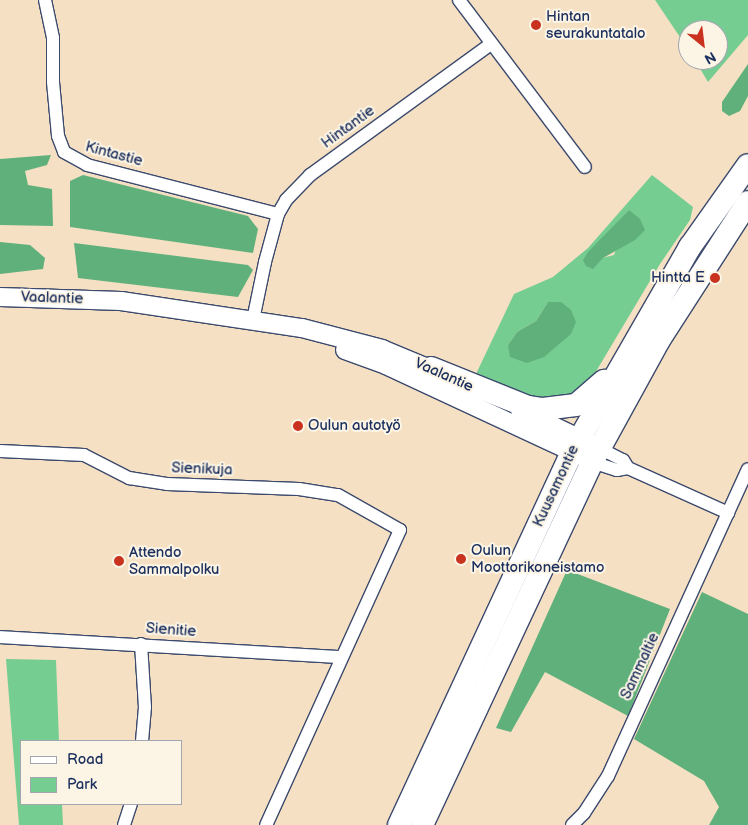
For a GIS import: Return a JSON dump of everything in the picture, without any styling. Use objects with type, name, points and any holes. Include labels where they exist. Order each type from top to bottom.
[{"type":"highway","name":"Kuusamontie","points":[[399,825],[575,445],[615,373],[690,247],[748,165]]},
{"type":"highway","name":"Kuusamontie","points":[[422,825],[596,455],[659,340],[748,202]]},
{"type":"highway","points":[[431,368],[528,408],[552,409],[576,405],[615,373]]},
{"type":"street","name":"Kintastie","points":[[45,0],[54,38],[52,82],[58,136],[64,152],[87,166],[278,214]]},
{"type":"street","points":[[460,0],[491,44],[586,167]]},
{"type":"street","name":"Hintantie","points":[[254,320],[278,214],[286,200],[310,175],[491,44]]},
{"type":"street","name":"Vaalantie","points":[[0,296],[121,300],[254,320],[382,349],[431,368],[575,445]]},
{"type":"street","name":"Vaalantie","points":[[281,326],[305,338],[386,365],[596,455]]},
{"type":"street","name":"Sienikuja","points":[[0,451],[84,455],[129,478],[167,484],[299,489],[338,495],[400,530],[340,657]]},
{"type":"street","points":[[596,455],[618,470],[628,468],[728,513]]},
{"type":"street","name":"Sammaltie","points":[[572,825],[584,813],[608,776],[748,469]]},
{"type":"street","name":"Sienitie","points":[[0,636],[340,657]]},
{"type":"street","points":[[141,644],[145,707],[142,740]]},
{"type":"street","points":[[266,825],[340,657]]},
{"type":"street","points":[[124,825],[132,805]]},
{"type":"green space","points":[[655,0],[748,0],[748,35],[728,58],[728,20],[678,20],[678,34]]},
{"type":"green space","points":[[748,64],[748,96],[740,111],[729,116],[722,111],[722,102]]},
{"type":"green space","points":[[701,70],[718,70],[708,82]]},
{"type":"green space","points":[[51,155],[47,165],[25,171],[28,185],[52,189],[53,226],[0,225],[0,159]]},
{"type":"green space","points":[[83,175],[248,216],[258,229],[253,253],[70,227],[70,181]]},
{"type":"green space","points":[[652,175],[693,207],[690,220],[660,264],[585,390],[568,401],[533,402],[476,374],[514,294],[553,277],[588,248]],"holes":[[[629,210],[614,255],[602,258],[605,236]],[[548,302],[527,363],[508,345],[517,332],[536,321]]]},
{"type":"green space","points":[[629,210],[640,219],[645,230],[635,240],[603,258],[593,269],[586,266],[583,260],[588,252]]},
{"type":"green space","points":[[0,242],[30,245],[45,258],[43,269],[0,274]]},
{"type":"green space","points":[[74,243],[248,265],[253,270],[238,297],[78,278]]},
{"type":"green space","points":[[548,302],[561,302],[571,310],[576,322],[571,334],[544,357],[527,363],[510,357],[508,345],[517,332],[536,321]]},
{"type":"green space","points":[[567,570],[670,609],[628,716],[545,672],[511,732],[496,728]]},
{"type":"green space","points":[[702,592],[748,614],[748,825],[709,825],[719,807],[704,781],[634,739]]},
{"type":"green space","points":[[6,659],[56,660],[59,740],[20,740],[20,805],[62,805],[63,825],[19,825]]},
{"type":"place","name":"Hintan seurakuntatalo","points":[[536,25]]},
{"type":"place","name":"Hintta E","points":[[715,278]]},
{"type":"place","name":"Oulun autotyö","points":[[298,426]]},
{"type":"place","name":"Oulun Moottorikoneistamo","points":[[461,559]]},
{"type":"place","name":"Attendo Sammalpolku","points":[[119,561]]}]
